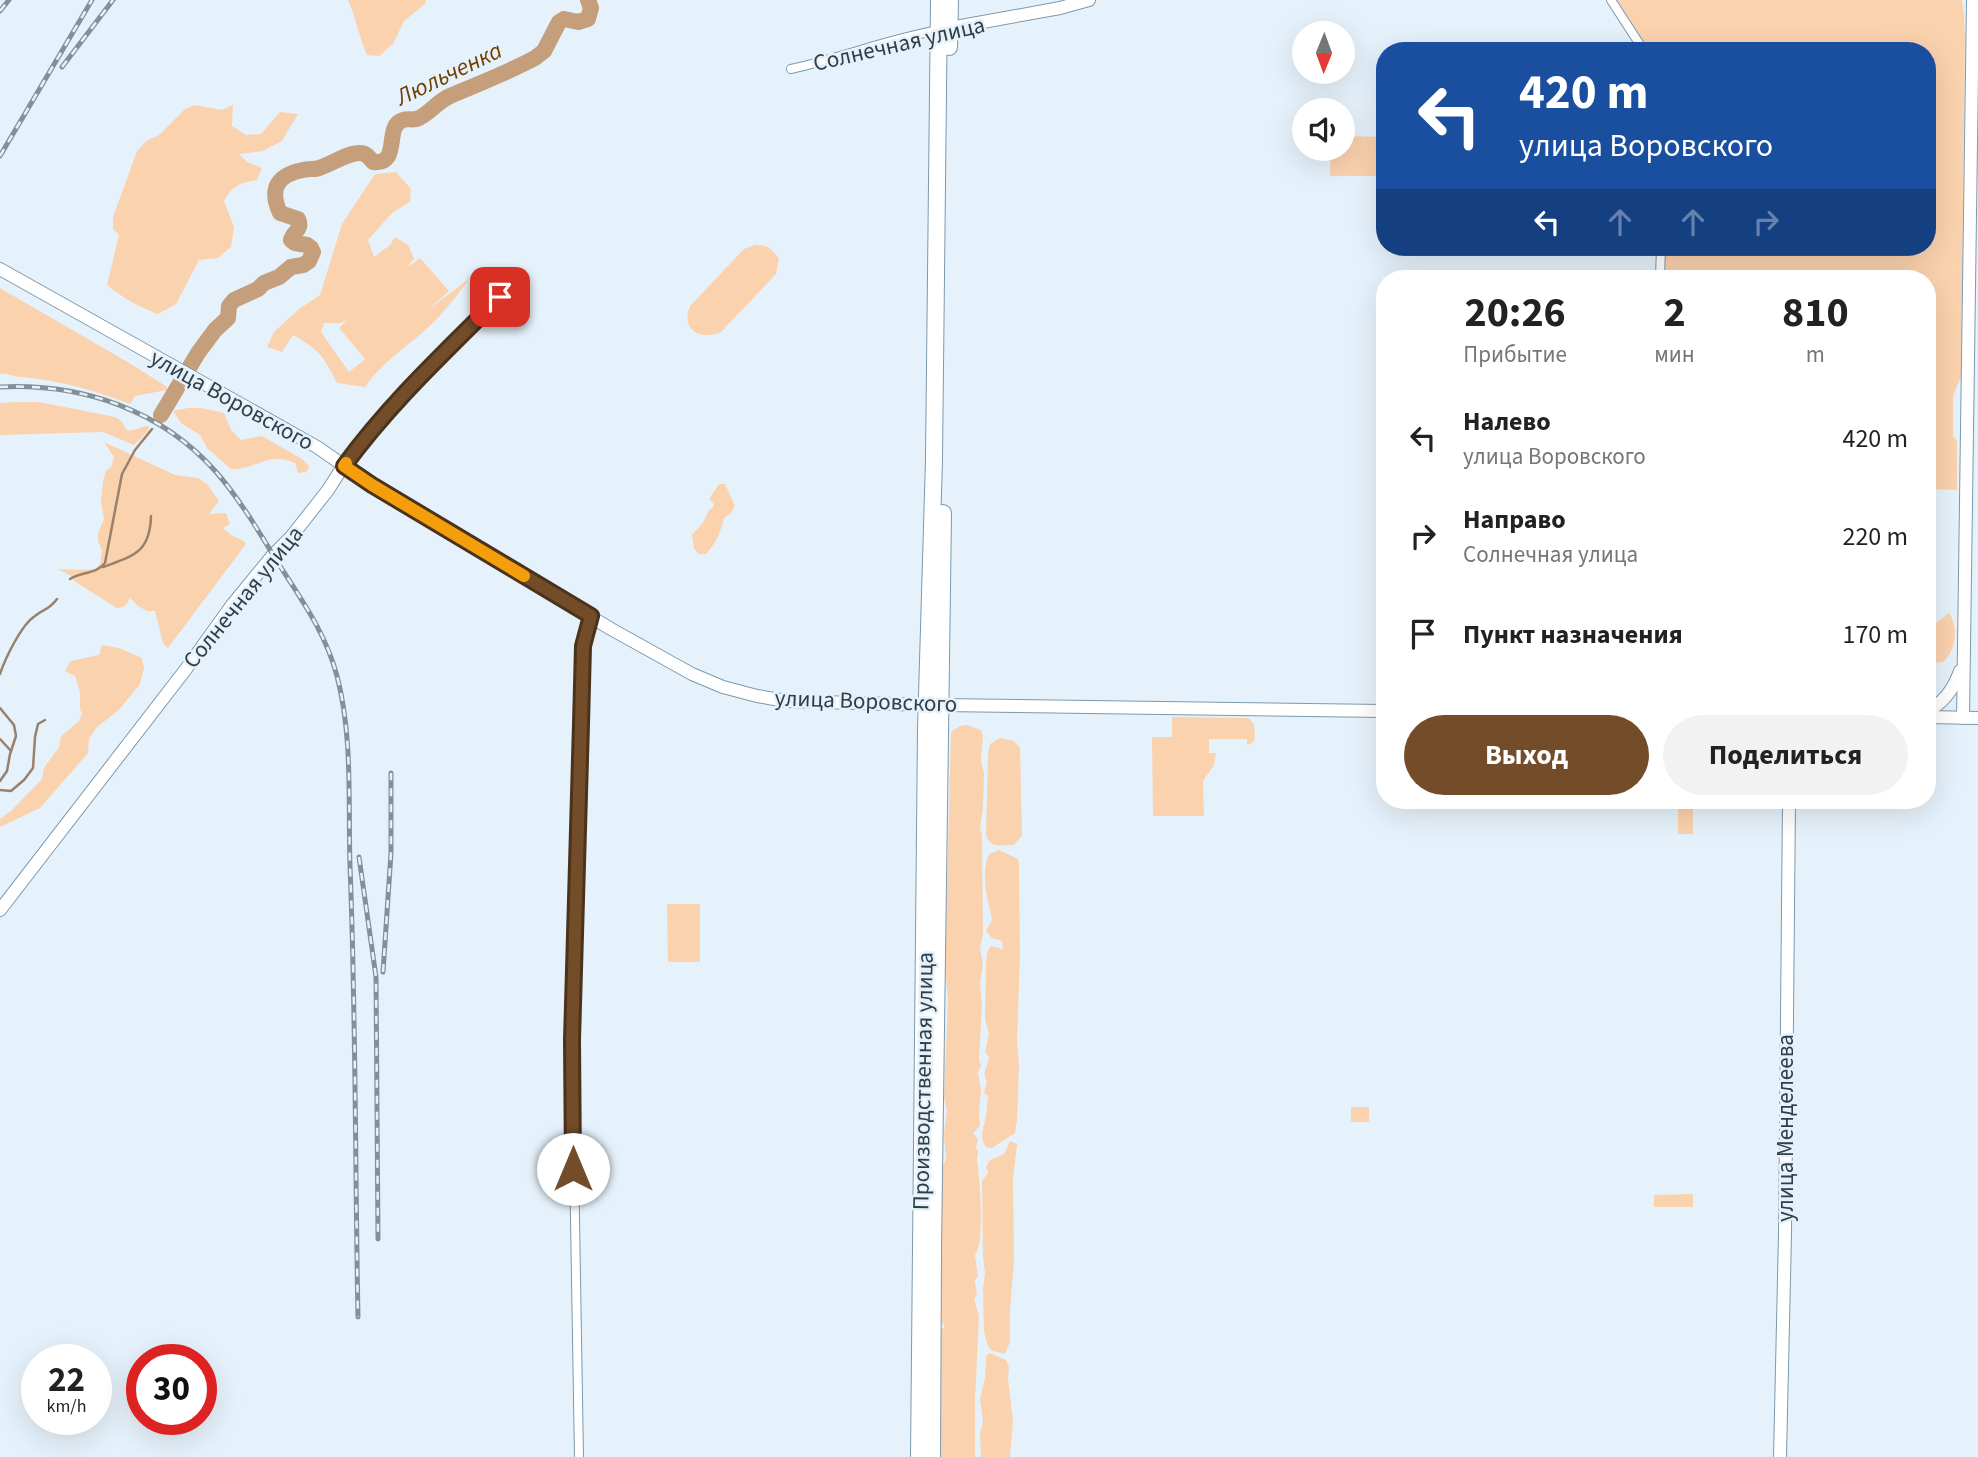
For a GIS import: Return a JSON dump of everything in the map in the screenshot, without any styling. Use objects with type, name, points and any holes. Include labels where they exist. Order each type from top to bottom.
[{"type":"highway","points":[[934,705],[934,459],[944,29],[939,0]]},
{"type":"highway","points":[[944,29],[950,0]]},
{"type":"highway","name":"Производственная улица","points":[[919,1457],[934,705]]},
{"type":"highway","name":"Производственная улица","points":[[932,1457],[934,705]]},
{"type":"main road","name":"Солнечная улица","points":[[944,29],[1060,8],[1089,0]]},
{"type":"main road","points":[[1963,718],[1973,0]]},
{"type":"main road","name":"улица Воровского","points":[[0,269],[317,447],[372,485],[656,656],[723,687],[757,696],[809,702],[1376,711]]},
{"type":"main road","name":"Солнечная улица","points":[[0,910],[186,669],[232,605],[291,537],[344,466]]},
{"type":"main road","points":[[1936,705],[1949,693],[1964,660]]},
{"type":"main road","points":[[1936,717],[1978,718]]},
{"type":"main road","name":"улица Менделеева","points":[[1780,1457],[1789,809]]},
{"type":"street","points":[[1611,0],[1638,42]]},
{"type":"street","name":"Солнечная улица","points":[[791,69],[944,29]]},
{"type":"street","name":"Солнечная улица","points":[[344,466],[418,379],[500,297]]},
{"type":"street","points":[[579,1457],[572,1040],[583,646],[591,616]]},
{"type":"shaded area","points":[[348,0],[426,0],[425,4],[404,21],[393,44],[379,56],[367,55]]},
{"type":"shaded area","points":[[1616,0],[1962,0],[1965,38],[1961,377],[1953,396],[1957,490],[1936,489],[1936,270],[1664,270],[1664,256],[1936,256],[1936,42],[1642,42]]},
{"type":"shaded area","points":[[194,105],[222,110],[233,105],[232,126],[246,135],[261,134],[280,112],[298,114],[282,141],[263,151],[239,154],[247,162],[262,168],[257,180],[238,186],[224,201],[234,227],[231,247],[218,258],[199,260],[176,304],[158,314],[131,302],[107,285],[119,235],[113,229],[113,217],[137,151],[146,141],[159,135],[185,109]]},
{"type":"shaded area","points":[[1355,136],[1376,137],[1376,176],[1330,176],[1331,161],[1355,161]]},
{"type":"shaded area","points":[[396,172],[411,189],[410,202],[393,212],[368,240],[374,257],[390,245],[395,237],[408,245],[414,258],[407,268],[420,258],[449,291],[429,309],[470,278],[437,319],[385,364],[365,387],[337,383],[320,354],[293,335],[282,352],[267,347],[274,332],[299,309],[320,295],[342,224],[375,174]],"holes":[[[347,320],[339,328],[365,359],[349,372],[321,332],[324,323]]]},
{"type":"shaded area","points":[[755,245],[772,250],[779,259],[776,274],[721,332],[706,335],[694,331],[688,321],[690,306],[744,249]]},
{"type":"shaded area","points":[[0,288],[131,364],[167,387],[167,390],[135,396],[130,404],[63,383],[0,374]]},
{"type":"shaded area","points":[[39,402],[115,417],[127,430],[149,426],[148,431],[134,445],[103,432],[0,435],[0,403]]},
{"type":"shaded area","points":[[188,408],[224,413],[231,430],[241,440],[262,436],[302,459],[309,466],[307,472],[298,473],[295,463],[278,459],[231,469],[207,448],[200,435],[181,423],[173,411]]},
{"type":"shaded area","points":[[104,442],[175,475],[198,478],[207,484],[219,501],[209,514],[226,513],[230,524],[223,528],[246,544],[168,648],[163,643],[155,611],[147,611],[130,598],[127,604],[117,608],[57,569],[95,569],[100,564],[102,551],[98,533],[104,519],[101,501],[103,481],[114,457]]},
{"type":"shaded area","points":[[719,484],[725,484],[735,506],[724,518],[718,537],[710,550],[706,554],[699,554],[694,549],[692,535],[713,507],[714,504],[709,499]]},
{"type":"shaded area","points":[[1949,613],[1954,625],[1955,639],[1951,652],[1943,662],[1936,663],[1936,623]]},
{"type":"shaded area","points":[[102,645],[119,648],[142,658],[144,668],[140,684],[119,710],[97,727],[89,739],[88,753],[40,808],[0,827],[0,819],[42,779],[44,768],[59,747],[61,736],[79,721],[82,714],[75,676],[65,671],[71,661],[99,655]]},
{"type":"shaded area","points":[[1172,717],[1248,718],[1254,724],[1255,739],[1247,745],[1247,739],[1209,739],[1209,753],[1216,753],[1214,765],[1203,781],[1204,816],[1153,816],[1152,737],[1172,737]]},
{"type":"shaded area","points":[[967,725],[981,730],[984,774],[980,829],[983,934],[980,948],[983,965],[980,983],[981,1066],[978,1072],[981,1090],[980,1126],[973,1133],[978,1139],[976,1148],[981,1209],[980,1237],[975,1255],[978,1276],[975,1281],[977,1295],[974,1299],[979,1316],[975,1457],[937,1457],[940,1430],[937,1422],[939,1329],[944,1328],[938,1317],[942,1312],[939,1305],[941,1269],[938,1235],[942,1225],[939,1221],[942,1216],[942,1168],[946,1160],[944,1134],[947,1111],[944,1097],[948,998],[945,969],[951,732]]},
{"type":"shaded area","points":[[1000,738],[1014,741],[1020,748],[1022,835],[1014,845],[1000,846],[990,842],[986,835],[988,754],[990,744]]},
{"type":"shaded area","points":[[1678,809],[1693,809],[1693,834],[1678,834]]},
{"type":"shaded area","points":[[999,850],[1018,859],[1019,864],[1019,1066],[1015,1133],[992,1148],[986,1147],[982,1135],[988,1096],[984,1093],[987,1082],[985,1072],[989,1057],[985,1052],[989,1034],[985,1019],[986,962],[991,946],[1003,949],[1002,941],[992,938],[986,931],[992,920],[985,870],[989,854]]},
{"type":"shaded area","points":[[667,904],[700,904],[700,962],[668,962]]},
{"type":"shaded area","points":[[1351,1107],[1369,1107],[1369,1122],[1351,1122]]},
{"type":"shaded area","points":[[1010,1141],[1017,1144],[1013,1179],[1014,1262],[1010,1342],[1005,1354],[992,1351],[984,1332],[982,1181],[988,1173],[986,1167],[990,1160],[1004,1154]]},
{"type":"shaded area","points":[[1693,1194],[1693,1207],[1654,1207],[1654,1195]]},
{"type":"shaded area","points":[[990,1353],[1006,1360],[1009,1367],[1013,1421],[1010,1457],[981,1457],[980,1433],[983,1422],[980,1399],[986,1356]]},
{"type":"waterway","name":"Люльченка","points":[[161,415],[198,353],[228,318],[229,306],[234,300],[279,277],[291,267],[309,261],[313,252],[311,248],[291,240],[299,228],[298,219],[280,213],[275,197],[281,179],[294,172],[319,168],[355,153],[364,154],[373,162],[382,161],[390,152],[397,124],[403,120],[419,118],[446,98],[535,58],[544,51],[559,22],[564,19],[578,22],[588,19],[591,8],[588,0]]},
{"type":"waterway","name":"Люльченка","points":[[70,579],[97,569],[105,563],[122,474],[135,450],[152,429]]},
{"type":"waterway","points":[[103,567],[138,551],[147,538],[151,516]]},
{"type":"waterway","name":"Люльченка","points":[[0,674],[24,627],[57,599]]},
{"type":"waterway","name":"Люльченка","points":[[0,708],[14,725],[16,736],[7,771],[0,781]]},
{"type":"waterway","points":[[0,790],[11,791],[33,768],[38,724],[45,720]]},
{"type":"waterway","points":[[0,739],[11,751]]},
{"type":"railway","points":[[0,11],[9,0]]},
{"type":"railway","points":[[0,156],[92,0]]},
{"type":"railway","points":[[62,67],[113,0]]},
{"type":"railway","points":[[0,387],[61,390],[119,405],[171,432],[195,451],[217,473],[250,518],[327,646],[342,699],[349,770],[358,1317]]},
{"type":"railway","points":[[383,972],[391,853],[391,773]]},
{"type":"railway","points":[[359,857],[376,977],[378,1239]]},
{"type":"slow traffic","points":[[346,463],[344,466],[372,485],[524,576]]},
{"type":"route","points":[[500,297],[418,379],[344,466],[591,616],[583,646],[572,1040],[573,1169]]}]
